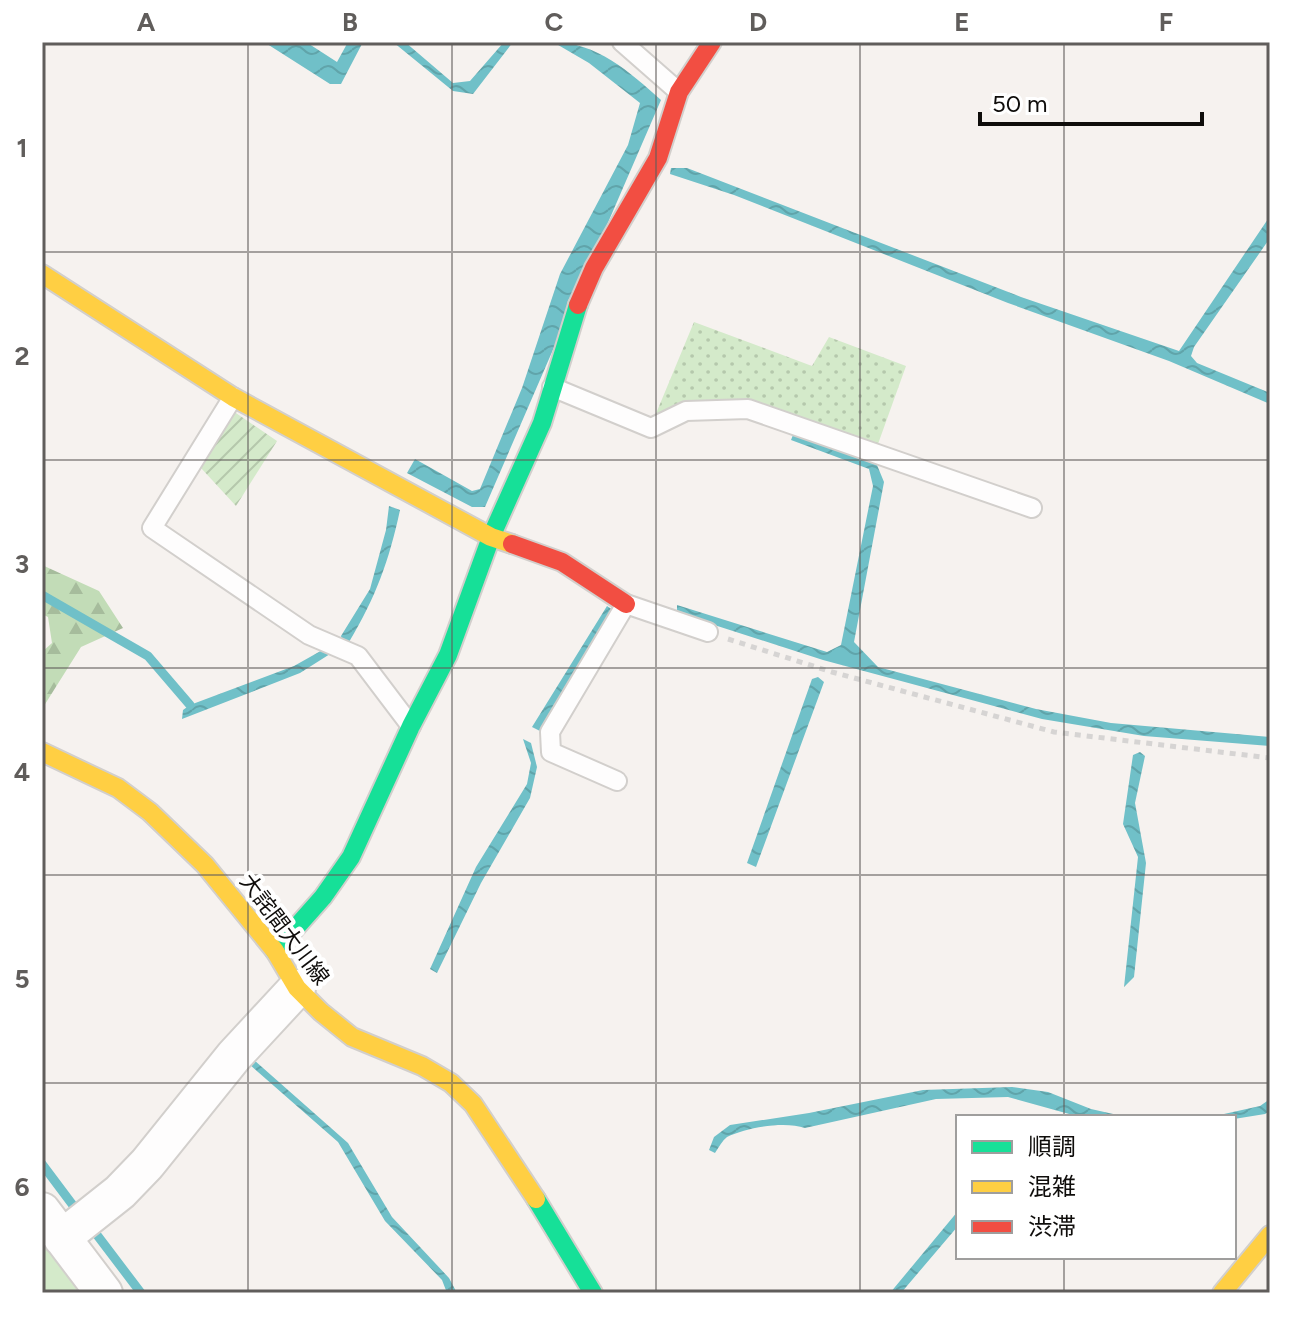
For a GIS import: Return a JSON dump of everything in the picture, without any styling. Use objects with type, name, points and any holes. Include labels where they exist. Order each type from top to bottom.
[{"type":"street","points":[[275,951],[323,897],[351,857],[411,726],[448,655],[491,537],[542,423],[572,319],[594,268],[658,158],[679,92],[712,42]]},
{"type":"street","points":[[42,274],[233,397],[491,537],[562,562],[626,604]]},
{"type":"street","name":"大詫間大川線","points":[[42,752],[118,788],[150,812],[205,865],[275,951],[297,988],[321,1012],[352,1037],[422,1066],[451,1083],[473,1104],[505,1149],[593,1293]]},
{"type":"street","points":[[104,1293],[52,1224],[120,1192],[147,1164],[234,1056],[297,988]]},
{"type":"street","points":[[1222,1293],[1270,1235]]},
{"type":"lane","points":[[622,42],[679,92]]},
{"type":"lane","points":[[552,387],[651,428],[686,411],[748,409],[1032,508]]},
{"type":"lane","points":[[233,397],[152,528],[309,635],[358,656],[411,726]]},
{"type":"lane","points":[[617,781],[551,752],[550,732],[626,604],[708,632]]},
{"type":"path","points":[[708,632],[832,672],[1054,732],[1270,758]]},
{"type":"green space","points":[[694,322],[812,366],[829,337],[906,366],[878,444],[751,402],[685,401],[655,416]]},
{"type":"green space","points":[[233,411],[277,441],[236,506],[201,468]]},
{"type":"green space","points":[[42,565],[99,591],[123,628],[81,647],[42,709],[42,652],[52,643],[48,617],[42,614]]},
{"type":"green space","points":[[42,1235],[86,1293],[42,1293]]},
{"type":"water","points":[[264,42],[306,42],[337,62],[348,42],[363,42],[341,84],[330,84]]},
{"type":"water","points":[[393,42],[405,42],[453,83],[470,81],[504,42],[513,42],[473,94],[453,91]]},
{"type":"water","points":[[553,42],[584,47],[612,60],[661,100],[485,507],[472,507],[407,473],[415,459],[472,491],[480,489],[522,388],[560,274],[628,145],[640,103],[589,63]]},
{"type":"water","points":[[671,168],[687,168],[1021,297],[1179,351],[1270,216],[1270,238],[1194,347],[1191,356],[1197,363],[1270,393],[1270,404],[1169,361],[1008,303],[734,195],[670,174]]},
{"type":"water","points":[[793,435],[877,465],[884,482],[854,642],[878,667],[1036,709],[1111,723],[1270,737],[1270,746],[1144,736],[1042,719],[823,660],[677,613],[677,605],[827,652],[841,645],[873,486],[869,469],[791,440]]},
{"type":"water","points":[[389,506],[400,510],[386,562],[374,594],[349,642],[342,640],[341,636],[370,589],[386,530]]},
{"type":"water","points":[[607,606],[613,610],[540,731],[532,727]]},
{"type":"water","points":[[326,648],[330,649],[330,654],[300,673],[182,719],[183,710],[190,705],[294,666]]},
{"type":"water","points":[[818,677],[824,682],[756,867],[747,863],[812,679]]},
{"type":"water","points":[[523,739],[531,743],[537,767],[530,798],[481,883],[437,973],[430,969],[476,867],[527,784],[531,763]]},
{"type":"water","points":[[1140,752],[1145,756],[1135,803],[1146,863],[1134,977],[1124,987],[1138,857],[1123,824],[1133,755]]},
{"type":"water","points":[[253,1059],[348,1143],[392,1217],[449,1278],[457,1293],[447,1293],[442,1280],[385,1221],[338,1142],[249,1064]]},
{"type":"water","points":[[1012,1087],[1048,1092],[1091,1109],[1118,1115],[1073,1115],[1008,1097],[936,1099],[805,1128],[777,1125],[755,1128],[727,1137],[715,1153],[709,1150],[714,1137],[730,1125],[923,1090]]},
{"type":"water","points":[[1270,1099],[1270,1111],[1236,1119],[1236,1115],[1173,1115],[1224,1114],[1260,1106]]},
{"type":"water","points":[[956,1213],[956,1228],[901,1293],[890,1293]]},
{"type":"waterway","points":[[42,595],[148,656],[190,705]]},
{"type":"waterway","points":[[42,1164],[75,1208]]},
{"type":"waterway","points":[[94,1231],[141,1293]]},
{"type":"traffic: fast","points":[[275,951],[323,897],[351,857],[411,726],[448,655],[491,537],[542,423],[578,305]]},
{"type":"traffic: fast","points":[[536,1199],[593,1293]]},
{"type":"traffic: slow","points":[[42,274],[233,397],[491,537],[512,544]]},
{"type":"traffic: slow","points":[[42,752],[118,788],[150,812],[205,865],[275,951],[297,988],[321,1012],[352,1037],[422,1066],[451,1083],[473,1104],[536,1199]]},
{"type":"traffic: slow","points":[[1222,1293],[1270,1235]]},
{"type":"traffic: jam","points":[[578,305],[594,268],[658,158],[679,92],[712,42]]},
{"type":"traffic: jam","points":[[512,544],[562,562],[626,604]]}]
